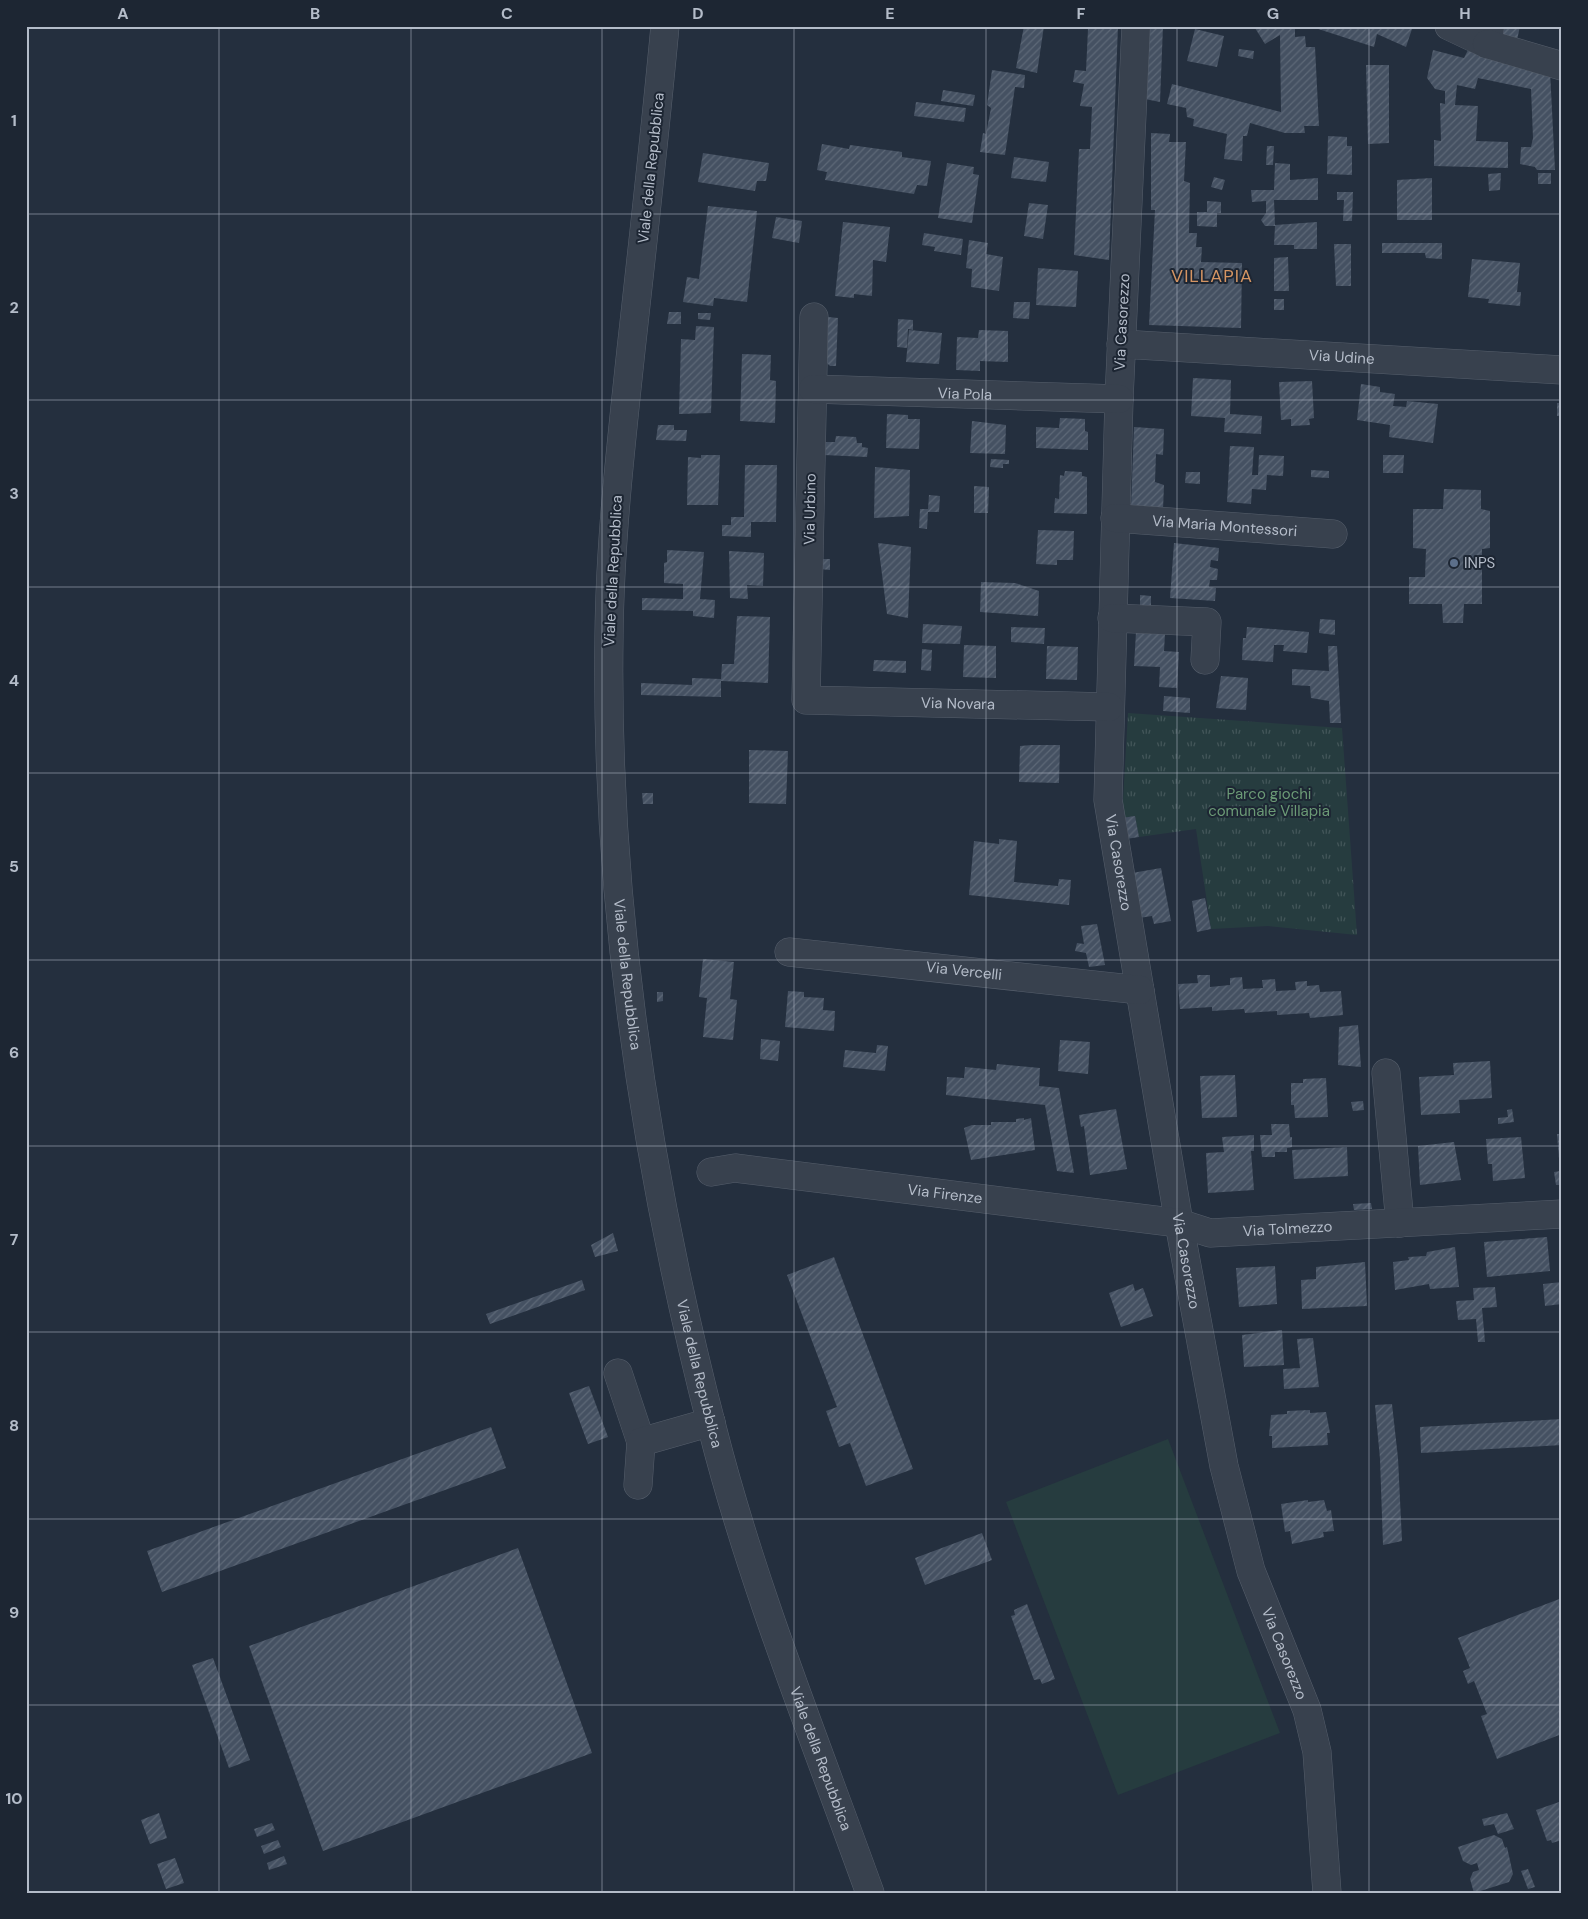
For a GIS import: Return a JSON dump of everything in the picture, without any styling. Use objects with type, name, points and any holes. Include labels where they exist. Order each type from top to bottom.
[{"type":"street","name":"Viale della Repubblica","points":[[665,26],[614,522],[608,632],[609,743],[615,852],[645,1108],[674,1270],[710,1422],[754,1570],[870,1893]]},
{"type":"street","name":"Via Casorezzo","points":[[1136,26],[1119,399],[1109,706],[1108,800],[1179,1223],[1224,1466],[1251,1571],[1307,1710],[1313,1730],[1317,1752],[1327,1893]]},
{"type":"street","points":[[1449,26],[1488,35],[1562,66]]},
{"type":"street","name":"Via Urbino","points":[[806,700],[814,318]]},
{"type":"street","name":"Via Udine","points":[[1121,344],[1562,370]]},
{"type":"street","name":"Via Pola","points":[[813,389],[1119,399]]},
{"type":"street","name":"Via Maria Montessori","points":[[1116,518],[1333,534]]},
{"type":"street","points":[[1112,618],[1208,622],[1205,660]]},
{"type":"street","name":"Via Novara","points":[[806,700],[1109,706]]},
{"type":"street","name":"Via Vercelli","points":[[788,952],[1140,990]]},
{"type":"street","points":[[1386,1073],[1400,1223]]},
{"type":"street","name":"Via Firenze","points":[[711,1172],[736,1168],[1179,1223]]},
{"type":"street","name":"Via Tolmezzo","points":[[1179,1223],[1210,1233],[1562,1214]]},
{"type":"street","points":[[618,1373],[641,1442],[638,1485]]},
{"type":"street","points":[[641,1442],[710,1422]]},
{"type":"green space","name":"Parco giochi comunale Villapia","points":[[1128,713],[1342,728],[1357,935],[1268,926],[1211,929],[1196,829],[1139,837],[1135,816],[1122,818]]},
{"type":"green space","points":[[1168,1439],[1280,1733],[1118,1795],[1006,1502]]},
{"type":"building","points":[[1024,26],[1044,26],[1037,73],[1016,68]]},
{"type":"building","points":[[1076,26],[1118,26],[1109,260],[1074,255],[1079,149],[1090,149],[1092,107],[1080,106],[1084,84],[1073,82],[1075,70],[1086,71],[1088,29]]},
{"type":"building","points":[[1142,26],[1163,26],[1160,102],[1140,98]]},
{"type":"building","points":[[1258,26],[1295,26],[1295,37],[1305,36],[1306,47],[1315,47],[1319,126],[1304,126],[1305,133],[1285,133],[1250,123],[1247,136],[1243,136],[1242,161],[1224,159],[1227,134],[1193,126],[1194,119],[1187,117],[1186,108],[1167,104],[1172,84],[1281,112],[1280,35],[1265,44],[1255,28]]},
{"type":"building","points":[[1309,26],[1413,26],[1406,47],[1377,34],[1374,47]]},
{"type":"building","points":[[1500,26],[1520,26],[1516,45],[1497,41]]},
{"type":"building","points":[[1195,29],[1224,36],[1217,67],[1187,61]]},
{"type":"building","points":[[1239,49],[1254,51],[1253,59],[1238,56]]},
{"type":"building","points":[[1433,50],[1464,58],[1468,50],[1550,70],[1555,170],[1537,170],[1535,167],[1520,164],[1521,147],[1531,147],[1533,138],[1531,89],[1478,78],[1475,89],[1457,85],[1455,105],[1478,106],[1476,141],[1508,142],[1508,168],[1434,166],[1434,140],[1441,141],[1440,103],[1445,104],[1445,91],[1435,89],[1427,78]]},
{"type":"building","points":[[1366,65],[1389,65],[1389,143],[1368,144]]},
{"type":"building","points":[[992,70],[1025,75],[1024,88],[1015,87],[1005,155],[980,152],[983,133],[986,134],[991,108],[987,105]]},
{"type":"building","points":[[943,90],[975,95],[973,106],[941,101]]},
{"type":"building","points":[[916,102],[966,108],[964,122],[914,116]]},
{"type":"building","points":[[1151,133],[1170,134],[1169,142],[1186,142],[1184,181],[1190,183],[1189,233],[1197,233],[1196,247],[1202,247],[1201,262],[1242,263],[1241,328],[1149,325],[1155,210],[1151,210]]},
{"type":"building","points":[[1328,136],[1347,137],[1347,146],[1352,146],[1352,175],[1327,174]]},
{"type":"building","points":[[822,144],[849,149],[850,145],[902,152],[902,157],[931,161],[927,186],[917,185],[914,194],[825,180],[827,172],[817,170]]},
{"type":"building","points":[[1267,146],[1274,146],[1273,165],[1266,165]]},
{"type":"building","points":[[703,153],[769,163],[766,181],[757,181],[755,191],[698,182]]},
{"type":"building","points":[[1014,157],[1049,162],[1046,182],[1011,178]]},
{"type":"building","points":[[947,163],[974,167],[973,174],[979,175],[972,223],[938,218]]},
{"type":"building","points":[[1275,163],[1290,164],[1290,180],[1318,178],[1318,200],[1274,200],[1275,225],[1317,222],[1317,249],[1294,249],[1294,245],[1274,245],[1275,226],[1265,226],[1261,220],[1266,213],[1266,201],[1252,202],[1251,190],[1274,190]]},
{"type":"building","points":[[1501,173],[1500,190],[1489,191],[1488,174]]},
{"type":"building","points":[[1538,173],[1551,173],[1551,184],[1538,184]]},
{"type":"building","points":[[1214,177],[1225,180],[1222,190],[1211,187]]},
{"type":"building","points":[[1432,178],[1432,220],[1397,220],[1397,180]]},
{"type":"building","points":[[1337,192],[1353,192],[1352,221],[1343,221],[1344,200],[1337,200]]},
{"type":"building","points":[[1207,201],[1221,202],[1221,213],[1217,213],[1217,227],[1197,226],[1197,212],[1207,212]]},
{"type":"building","points":[[1029,203],[1048,205],[1043,239],[1024,236]]},
{"type":"building","points":[[708,206],[757,211],[747,302],[714,298],[713,306],[683,302],[687,277],[699,279]]},
{"type":"building","points":[[776,217],[802,221],[799,243],[772,238]]},
{"type":"building","points":[[843,222],[890,227],[886,262],[873,260],[872,296],[854,294],[854,298],[835,296]]},
{"type":"building","points":[[924,233],[963,239],[961,255],[934,251],[935,247],[922,245]]},
{"type":"building","points":[[969,240],[988,243],[986,254],[1003,257],[999,291],[971,287],[972,269],[966,268]]},
{"type":"building","points":[[1382,243],[1442,243],[1442,259],[1426,258],[1425,253],[1382,253]]},
{"type":"building","points":[[1334,244],[1351,244],[1351,286],[1336,286]]},
{"type":"building","points":[[1288,257],[1289,291],[1274,291],[1274,258]]},
{"type":"building","points":[[1472,259],[1520,263],[1517,292],[1521,292],[1520,306],[1488,303],[1489,299],[1468,297]]},
{"type":"building","points":[[1038,268],[1078,271],[1076,307],[1036,305]]},
{"type":"building","points":[[1274,299],[1284,299],[1284,310],[1274,310]]},
{"type":"building","points":[[1014,302],[1030,302],[1029,319],[1013,318]]},
{"type":"building","points":[[669,312],[681,312],[681,324],[667,324]]},
{"type":"building","points":[[698,313],[711,313],[710,320],[698,319]]},
{"type":"building","points":[[828,317],[838,318],[836,366],[830,366],[826,362]]},
{"type":"building","points":[[898,319],[913,320],[913,330],[908,329],[907,348],[897,347]]},
{"type":"building","points":[[696,326],[714,327],[711,413],[679,414],[681,339],[695,340]]},
{"type":"building","points":[[909,330],[942,333],[939,364],[906,362]]},
{"type":"building","points":[[979,330],[1008,331],[1008,362],[980,361],[980,371],[956,370],[957,337],[978,338]]},
{"type":"building","points":[[742,354],[771,355],[770,380],[776,381],[775,423],[740,421]]},
{"type":"building","points":[[1193,378],[1231,380],[1230,414],[1262,416],[1261,434],[1224,432],[1225,418],[1191,416]]},
{"type":"building","points":[[1312,381],[1314,418],[1309,419],[1310,425],[1291,426],[1291,419],[1281,420],[1279,382]]},
{"type":"building","points":[[1361,384],[1380,387],[1380,392],[1395,394],[1393,406],[1406,407],[1407,401],[1438,404],[1433,443],[1389,437],[1390,425],[1357,420]]},
{"type":"building","points":[[1557,403],[1562,403],[1562,416],[1557,416]]},
{"type":"building","points":[[887,414],[908,415],[908,419],[920,419],[919,449],[886,448]]},
{"type":"building","points":[[1060,418],[1085,419],[1085,431],[1088,432],[1088,450],[1036,448],[1036,427],[1059,428]]},
{"type":"building","points":[[972,421],[1006,425],[1005,454],[970,453]]},
{"type":"building","points":[[658,425],[674,425],[674,430],[687,430],[686,441],[656,440]]},
{"type":"building","points":[[1134,427],[1164,429],[1163,455],[1156,454],[1155,482],[1164,485],[1163,510],[1131,508]]},
{"type":"building","points":[[836,436],[856,437],[857,443],[862,443],[862,447],[868,448],[867,457],[824,455],[824,442],[835,442]]},
{"type":"building","points":[[1230,446],[1254,447],[1252,475],[1258,475],[1259,455],[1284,456],[1283,476],[1267,475],[1266,490],[1252,489],[1251,504],[1227,502]]},
{"type":"building","points":[[701,455],[720,455],[718,505],[687,505],[688,457],[701,458]]},
{"type":"building","points":[[1383,455],[1404,455],[1403,473],[1383,473]]},
{"type":"building","points":[[991,459],[1009,460],[1009,464],[1003,464],[1003,468],[990,467]]},
{"type":"building","points":[[745,465],[777,465],[776,522],[751,522],[751,537],[722,536],[722,525],[731,525],[731,517],[744,517]]},
{"type":"building","points":[[875,467],[910,470],[909,516],[874,518]]},
{"type":"building","points":[[1311,470],[1329,471],[1329,478],[1311,477]]},
{"type":"building","points":[[1065,471],[1082,472],[1082,476],[1087,477],[1087,514],[1054,513],[1055,498],[1059,499],[1060,475],[1064,476]]},
{"type":"building","points":[[1186,472],[1200,472],[1200,484],[1185,483]]},
{"type":"building","points":[[974,486],[989,487],[988,513],[974,513]]},
{"type":"building","name":"INPS","points":[[1444,489],[1481,490],[1481,509],[1490,511],[1490,548],[1482,549],[1482,604],[1464,604],[1463,623],[1443,623],[1442,604],[1409,604],[1409,577],[1425,577],[1426,549],[1413,548],[1413,509],[1443,509]]},
{"type":"building","points":[[929,495],[940,496],[939,512],[928,512],[927,529],[919,528],[920,509],[928,509]]},
{"type":"building","points":[[1038,530],[1074,531],[1073,560],[1057,560],[1057,565],[1036,564]]},
{"type":"building","points":[[878,543],[911,547],[908,618],[887,614]]},
{"type":"building","points":[[1174,543],[1219,548],[1218,561],[1211,560],[1210,567],[1218,569],[1217,580],[1210,580],[1209,587],[1216,588],[1215,601],[1170,598]]},
{"type":"building","points":[[667,550],[704,552],[700,599],[715,600],[714,618],[693,616],[693,611],[642,610],[642,598],[683,599],[683,584],[664,583],[664,563],[667,562]]},
{"type":"building","points":[[729,551],[764,553],[763,586],[747,585],[748,599],[730,598]]},
{"type":"building","points":[[820,559],[830,559],[830,570],[820,569]]},
{"type":"building","points":[[981,582],[1015,583],[1039,591],[1038,616],[980,612]]},
{"type":"building","points":[[1140,595],[1151,596],[1151,606],[1140,605]]},
{"type":"building","points":[[737,616],[770,617],[768,683],[721,681],[721,697],[641,695],[641,683],[692,685],[692,678],[721,679],[722,664],[734,664]]},
{"type":"building","points":[[1320,619],[1335,620],[1335,635],[1319,633]]},
{"type":"building","points":[[923,624],[962,626],[960,644],[922,643]]},
{"type":"building","points":[[1011,627],[1045,628],[1044,644],[1011,642]]},
{"type":"building","points":[[1247,627],[1309,632],[1307,653],[1283,651],[1284,645],[1274,645],[1273,662],[1242,660],[1243,638],[1246,638]]},
{"type":"building","points":[[1136,632],[1165,634],[1164,651],[1179,652],[1177,688],[1159,687],[1160,667],[1134,666]]},
{"type":"building","points":[[964,645],[996,646],[996,678],[963,677]]},
{"type":"building","points":[[1047,646],[1078,647],[1077,680],[1046,679]]},
{"type":"building","points":[[1328,646],[1337,646],[1341,723],[1330,723],[1329,701],[1311,698],[1310,686],[1292,685],[1292,669],[1329,671]]},
{"type":"building","points":[[922,649],[932,650],[931,671],[921,670]]},
{"type":"building","points":[[874,660],[906,661],[906,673],[873,671]]},
{"type":"building","points":[[1221,676],[1248,678],[1246,710],[1216,708]]},
{"type":"building","points":[[1164,696],[1190,698],[1190,713],[1163,711]]},
{"type":"building","points":[[1060,745],[1059,783],[1019,782],[1020,746]]},
{"type":"building","points":[[749,750],[788,751],[786,804],[749,803]]},
{"type":"building","points":[[642,793],[653,793],[653,804],[643,804]]},
{"type":"building","points":[[1135,816],[1139,837],[1126,839],[1122,818]]},
{"type":"building","points":[[999,839],[1017,841],[1014,882],[1058,886],[1059,879],[1071,880],[1069,905],[969,895],[974,841],[999,844]]},
{"type":"building","points":[[1161,868],[1171,921],[1154,924],[1152,916],[1139,918],[1132,873]]},
{"type":"building","points":[[1205,898],[1211,929],[1197,932],[1192,901]]},
{"type":"building","points":[[1097,924],[1105,965],[1089,967],[1086,953],[1075,951],[1077,943],[1084,944],[1081,926]]},
{"type":"building","points":[[703,959],[734,962],[730,999],[737,1000],[733,1040],[703,1037],[707,998],[699,997]]},
{"type":"building","points":[[1197,975],[1210,975],[1210,987],[1230,985],[1230,978],[1242,977],[1243,989],[1263,988],[1262,980],[1275,979],[1276,991],[1296,990],[1295,982],[1307,981],[1307,986],[1319,985],[1320,992],[1341,991],[1343,1015],[1310,1018],[1309,1013],[1277,1015],[1277,1011],[1245,1013],[1244,1009],[1212,1011],[1212,1007],[1180,1009],[1178,984],[1198,983]]},
{"type":"building","points":[[788,991],[804,992],[804,997],[824,998],[823,1010],[835,1011],[834,1031],[785,1027]]},
{"type":"building","points":[[657,992],[663,992],[663,1001],[657,1002]]},
{"type":"building","points":[[1358,1025],[1361,1067],[1338,1065],[1339,1027]]},
{"type":"building","points":[[761,1039],[780,1041],[778,1061],[760,1059]]},
{"type":"building","points":[[1060,1040],[1090,1042],[1088,1074],[1058,1071]]},
{"type":"building","points":[[877,1045],[888,1046],[885,1071],[843,1067],[845,1050],[876,1053]]},
{"type":"building","points":[[1490,1061],[1492,1098],[1459,1100],[1460,1113],[1421,1115],[1419,1077],[1454,1075],[1453,1063]]},
{"type":"building","points":[[997,1064],[1040,1068],[1039,1086],[1059,1088],[1074,1173],[1057,1171],[1045,1105],[946,1095],[947,1077],[964,1078],[965,1067],[996,1070]]},
{"type":"building","points":[[1235,1075],[1237,1117],[1202,1118],[1200,1076]]},
{"type":"building","points":[[1326,1078],[1328,1117],[1295,1118],[1294,1105],[1291,1105],[1291,1083],[1303,1083],[1303,1079]]},
{"type":"building","points":[[1363,1101],[1364,1110],[1353,1111],[1351,1102]]},
{"type":"building","points":[[1116,1109],[1127,1169],[1090,1175],[1084,1126],[1081,1127],[1079,1115]]},
{"type":"building","points":[[1512,1109],[1514,1122],[1498,1124],[1498,1118],[1508,1117],[1507,1110]]},
{"type":"building","points":[[1024,1118],[1024,1120],[1031,1118],[1035,1150],[971,1160],[964,1128],[972,1125],[991,1125],[991,1122],[1016,1122],[1016,1119]]},
{"type":"building","points":[[1271,1124],[1289,1124],[1292,1147],[1287,1148],[1287,1152],[1275,1152],[1275,1157],[1262,1157],[1260,1135],[1272,1135]]},
{"type":"building","points":[[1557,1134],[1562,1134],[1562,1185],[1556,1185],[1554,1172],[1560,1171]]},
{"type":"building","points":[[1254,1135],[1254,1151],[1251,1151],[1254,1190],[1208,1193],[1206,1153],[1224,1152],[1222,1137]]},
{"type":"building","points":[[1521,1137],[1525,1178],[1493,1181],[1492,1164],[1488,1164],[1486,1139]]},
{"type":"building","points":[[1454,1142],[1461,1180],[1420,1185],[1418,1146]]},
{"type":"building","points":[[1347,1147],[1348,1176],[1294,1179],[1292,1150]]},
{"type":"building","points":[[1371,1203],[1372,1209],[1354,1210],[1353,1204]]},
{"type":"building","points":[[613,1233],[618,1251],[595,1257],[591,1245]]},
{"type":"building","points":[[1547,1237],[1550,1271],[1487,1277],[1484,1242]]},
{"type":"building","points":[[1455,1247],[1459,1287],[1430,1289],[1429,1284],[1395,1290],[1393,1262],[1409,1260],[1408,1257],[1426,1256],[1427,1252]]},
{"type":"building","points":[[834,1257],[913,1469],[866,1486],[850,1443],[839,1447],[826,1411],[837,1407],[787,1275]]},
{"type":"building","points":[[1365,1262],[1367,1306],[1302,1309],[1301,1280],[1316,1279],[1316,1267]]},
{"type":"building","points":[[1275,1266],[1277,1304],[1239,1307],[1236,1268]]},
{"type":"building","points":[[582,1280],[585,1290],[490,1324],[486,1314]]},
{"type":"building","points":[[1562,1282],[1562,1304],[1545,1306],[1543,1284]]},
{"type":"building","points":[[1133,1284],[1135,1291],[1143,1288],[1153,1316],[1121,1327],[1109,1293]]},
{"type":"building","points":[[1495,1287],[1497,1307],[1482,1308],[1485,1342],[1478,1342],[1476,1319],[1458,1320],[1456,1301],[1474,1300],[1473,1288]]},
{"type":"building","points":[[1282,1330],[1284,1365],[1244,1367],[1242,1335]]},
{"type":"building","points":[[1313,1338],[1319,1387],[1284,1389],[1283,1369],[1300,1368],[1297,1339]]},
{"type":"building","points":[[589,1386],[608,1437],[588,1444],[569,1393]]},
{"type":"building","points":[[1392,1404],[1398,1458],[1402,1541],[1383,1545],[1380,1459],[1375,1405]]},
{"type":"building","points":[[1310,1410],[1310,1413],[1326,1412],[1330,1433],[1327,1433],[1328,1445],[1272,1448],[1272,1436],[1269,1436],[1271,1415],[1287,1414],[1287,1411]]},
{"type":"building","points":[[1562,1419],[1562,1445],[1421,1453],[1420,1427]]},
{"type":"building","points":[[491,1427],[506,1468],[162,1592],[147,1551]]},
{"type":"building","points":[[1308,1500],[1308,1502],[1324,1500],[1327,1511],[1331,1510],[1334,1531],[1323,1532],[1324,1537],[1292,1544],[1290,1531],[1285,1532],[1281,1504]]},
{"type":"building","points":[[982,1533],[992,1560],[925,1585],[915,1558]]},
{"type":"building","points":[[518,1548],[592,1753],[323,1851],[249,1646]]},
{"type":"building","points":[[1562,1598],[1562,1734],[1497,1759],[1481,1716],[1487,1714],[1474,1681],[1468,1684],[1463,1671],[1470,1668],[1458,1638]]},
{"type":"building","points":[[1027,1604],[1055,1679],[1042,1684],[1040,1679],[1034,1680],[1011,1616],[1015,1615],[1014,1610]]},
{"type":"building","points":[[213,1658],[250,1760],[229,1768],[192,1665]]},
{"type":"building","points":[[1562,1801],[1562,1840],[1552,1843],[1551,1840],[1547,1841],[1536,1810]]},
{"type":"building","points":[[159,1813],[167,1838],[150,1844],[141,1820]]},
{"type":"building","points":[[1507,1813],[1514,1829],[1498,1834],[1494,1824],[1484,1826],[1482,1819]]},
{"type":"building","points":[[272,1823],[275,1830],[257,1837],[254,1829]]},
{"type":"building","points":[[1494,1835],[1502,1839],[1505,1848],[1507,1847],[1513,1874],[1509,1882],[1474,1893],[1470,1879],[1473,1872],[1479,1870],[1477,1863],[1471,1865],[1463,1861],[1458,1847]]},
{"type":"building","points":[[278,1840],[281,1847],[264,1854],[261,1846]]},
{"type":"building","points":[[284,1856],[287,1864],[269,1870],[267,1863]]},
{"type":"building","points":[[175,1858],[184,1883],[166,1889],[157,1864]]},
{"type":"building","points":[[1528,1869],[1535,1887],[1528,1889],[1521,1871]]},
{"type":"place","name":"INPS","points":[[1454,563]]},
{"type":"district","name":"VILLAPIA","points":[[1212,276]]}]
